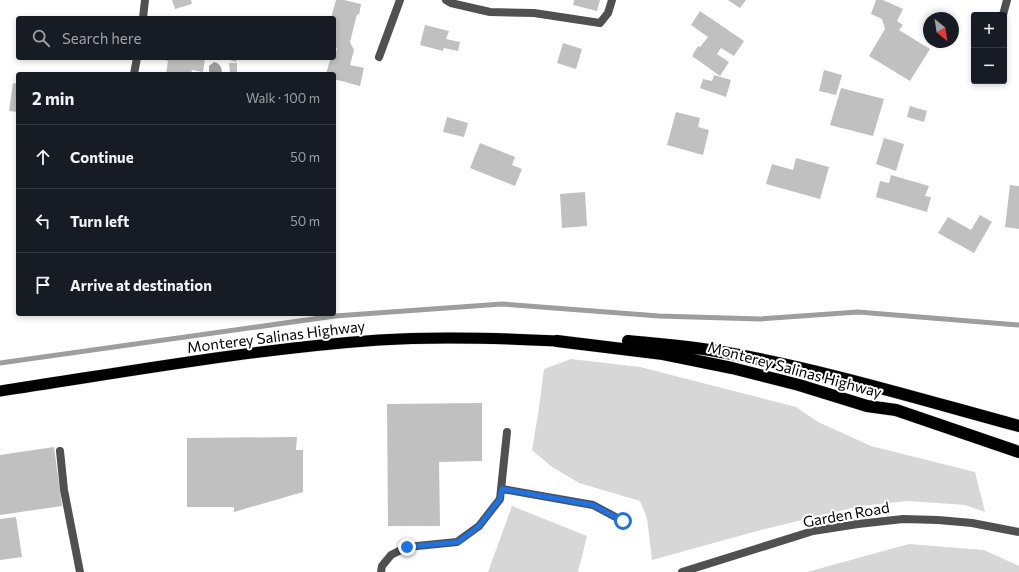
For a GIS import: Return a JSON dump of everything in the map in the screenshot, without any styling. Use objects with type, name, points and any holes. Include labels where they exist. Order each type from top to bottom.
[{"type":"highway","name":"Monterey Salinas Highway","points":[[0,391],[221,358],[344,343],[422,339],[600,339],[661,344],[722,352],[768,361],[851,381],[1019,426]]},
{"type":"highway","name":"Monterey Salinas Highway","points":[[557,340],[663,354],[732,368],[799,385],[867,406],[896,410],[1019,452]]},
{"type":"street","points":[[143,16],[146,0]]},
{"type":"street","points":[[379,57],[400,0]]},
{"type":"street","points":[[446,0],[451,3],[490,12],[534,13],[600,23],[608,13],[612,0]]},
{"type":"street","points":[[1004,12],[1007,0]]},
{"type":"street","points":[[134,72],[137,60]]},
{"type":"street","points":[[380,572],[382,566],[391,555],[407,547],[458,542],[479,526],[500,499],[507,432]]},
{"type":"street","points":[[60,451],[64,490],[80,572]]},
{"type":"street","points":[[502,489],[593,505],[623,521]]},
{"type":"street","name":"Garden Road","points":[[682,572],[814,532],[858,524],[903,519],[938,520],[972,523],[1019,532]]},
{"type":"shaded area","points":[[214,62],[218,63],[222,72],[209,72],[209,66]]},
{"type":"shaded area","points":[[571,359],[640,367],[796,407],[818,422],[871,446],[975,472],[985,512],[965,505],[908,501],[860,506],[761,530],[652,560],[647,518],[640,501],[579,483],[552,467],[532,450],[544,369]]},
{"type":"shaded area","points":[[512,506],[587,536],[578,572],[488,572]]},
{"type":"shaded area","points":[[909,544],[984,550],[1019,566],[1019,572],[807,572]]},
{"type":"building","points":[[172,0],[191,0],[192,4],[175,9]]},
{"type":"building","points":[[336,0],[344,0],[361,4],[350,42],[354,50],[350,65],[364,68],[360,86],[336,80],[336,72],[327,72],[330,60],[336,60],[336,16],[332,16]]},
{"type":"building","points":[[574,0],[600,0],[597,11],[573,5]]},
{"type":"building","points":[[728,0],[746,0],[740,8]]},
{"type":"building","points":[[876,0],[883,0],[903,9],[897,21],[903,25],[899,30],[923,45],[923,48],[930,49],[910,81],[869,56],[885,29],[882,19],[871,14]]},
{"type":"building","points":[[700,11],[744,41],[734,56],[721,48],[717,54],[729,62],[720,76],[692,56],[698,46],[700,47],[708,37],[691,25]]},
{"type":"building","points":[[425,25],[449,31],[446,39],[460,42],[458,51],[444,48],[443,51],[420,45]]},
{"type":"building","points":[[563,43],[582,49],[576,69],[557,63]]},
{"type":"building","points":[[165,60],[205,60],[203,72],[192,70],[192,72],[166,72],[168,61]]},
{"type":"building","points":[[229,63],[237,63],[237,72],[230,72]]},
{"type":"building","points":[[824,70],[842,75],[836,95],[819,91]]},
{"type":"building","points":[[714,75],[731,80],[726,97],[700,88],[703,79],[712,81]]},
{"type":"building","points":[[13,83],[16,84],[16,112],[9,111]]},
{"type":"building","points":[[841,88],[884,99],[873,136],[830,125]]},
{"type":"building","points":[[910,106],[927,111],[924,122],[907,117]]},
{"type":"building","points":[[676,112],[700,118],[698,127],[709,130],[703,155],[667,145]]},
{"type":"building","points":[[447,117],[468,123],[464,137],[443,132]]},
{"type":"building","points":[[884,138],[904,144],[896,171],[876,164]]},
{"type":"building","points":[[480,143],[515,157],[512,165],[522,169],[515,186],[470,168]]},
{"type":"building","points":[[796,158],[829,167],[820,199],[766,184],[772,164],[793,170]]},
{"type":"building","points":[[891,175],[929,186],[925,196],[931,197],[927,212],[876,197],[880,181],[889,183]]},
{"type":"building","points":[[1010,185],[1019,186],[1019,229],[1005,227]]},
{"type":"building","points":[[585,192],[587,226],[562,228],[560,194]]},
{"type":"building","points":[[980,215],[992,222],[974,253],[938,233],[948,217],[971,230]]},
{"type":"building","points":[[482,403],[482,461],[439,462],[440,526],[388,526],[387,404]]},
{"type":"building","points":[[297,437],[296,450],[303,450],[303,492],[234,512],[234,507],[187,507],[187,438]]},
{"type":"building","points":[[54,447],[62,506],[0,515],[0,455]]},
{"type":"building","points":[[16,517],[22,557],[0,560],[0,519]]},
{"type":"waterway","points":[[336,316],[502,304],[659,316],[760,319],[858,312],[1019,325]]},
{"type":"waterway","points":[[0,363],[335,316]]},
{"type":"route","points":[[407,547],[458,542],[479,526],[500,499],[502,489],[593,505],[623,521]]}]
